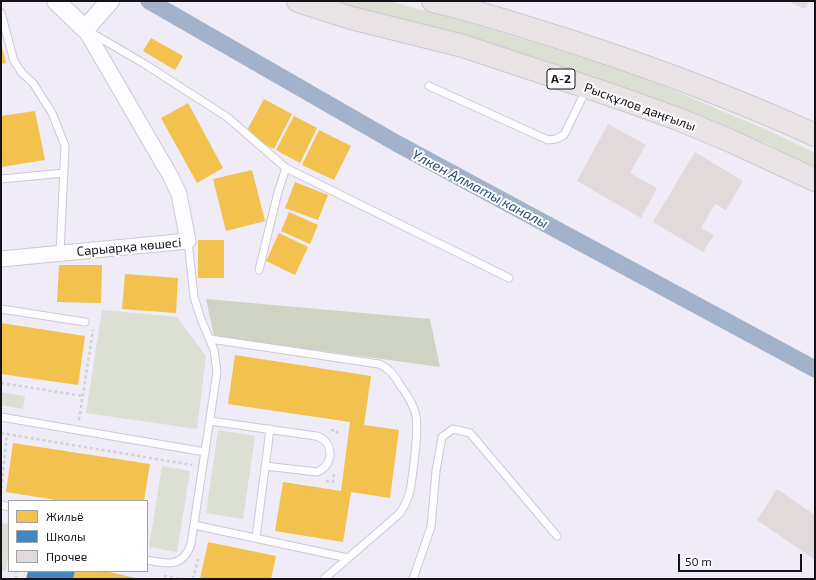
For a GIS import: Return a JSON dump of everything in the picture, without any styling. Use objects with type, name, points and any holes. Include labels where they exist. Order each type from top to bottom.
[{"type":"main road","name":"Рысқұлов даңғылы","points":[[298,1],[351,18],[463,46],[617,97],[678,119],[733,142],[815,180]]},
{"type":"main road","points":[[433,1],[463,4],[587,46],[722,95],[815,135]]},
{"type":"street","points":[[56,1],[85,29],[110,2]]},
{"type":"street","name":"Сарыарқа көшесі","points":[[1,259],[188,241],[179,194],[171,176],[85,29]]},
{"type":"lane","points":[[1,13],[14,61],[22,73],[34,83],[52,113],[65,146],[60,253]]},
{"type":"lane","points":[[85,29],[143,63],[227,117],[286,168],[509,278]]},
{"type":"lane","points":[[429,86],[548,140],[556,139],[564,135],[587,88]]},
{"type":"lane","points":[[259,270],[278,192],[286,168]]},
{"type":"lane","points":[[1,179],[64,173]]},
{"type":"lane","points":[[148,560],[171,563],[186,556],[189,550],[217,372],[216,359],[210,339],[197,309],[194,296],[188,241]]},
{"type":"lane","points":[[1,309],[85,322]]},
{"type":"lane","points":[[210,339],[379,364],[389,369],[411,402],[416,413],[416,425],[410,495],[406,504],[399,514],[324,579]]},
{"type":"lane","points":[[1,418],[205,452]]},
{"type":"lane","points":[[210,421],[321,437],[328,443],[329,456],[327,466],[317,472],[265,466]]},
{"type":"lane","points":[[256,538],[270,429]]},
{"type":"lane","points":[[413,579],[431,527],[436,471],[442,437],[453,429],[470,433],[557,536]]},
{"type":"lane","points":[[194,525],[348,558]]},
{"type":"path","points":[[78,430],[93,330],[85,322]]},
{"type":"path","points":[[1,383],[83,396]]},
{"type":"path","points":[[1,496],[9,419]]},
{"type":"path","points":[[1,433],[194,466]]},
{"type":"path","points":[[194,579],[198,557]]},
{"type":"shaded area","points":[[332,1],[389,1],[473,24],[632,73],[772,132],[815,153],[815,169],[768,144],[630,89]]},
{"type":"shaded area","points":[[102,310],[177,317],[206,356],[197,429],[86,413]]},
{"type":"shaded area","points":[[1,392],[25,396],[23,409],[1,405]]},
{"type":"shaded area","points":[[218,430],[255,436],[243,519],[206,513]]},
{"type":"shaded area","points":[[162,466],[190,471],[177,552],[149,547]]},
{"type":"shaded area","points":[[1,523],[8,524],[8,556],[6,571],[1,570]]},
{"type":"green space","points":[[206,299],[430,319],[440,367],[214,336]]},
{"type":"building: Жильё","points":[[151,38],[183,56],[175,70],[143,51]]},
{"type":"building: Жильё","points":[[1,43],[6,63],[1,64]]},
{"type":"building: Жильё","points":[[264,99],[292,114],[274,149],[245,134]]},
{"type":"building: Жильё","points":[[188,103],[223,168],[197,183],[161,118]]},
{"type":"building: Жильё","points":[[35,111],[45,160],[1,167],[1,116]]},
{"type":"building: Жильё","points":[[294,116],[317,128],[300,163],[276,150]]},
{"type":"building: Жильё","points":[[319,130],[351,146],[334,180],[302,165]]},
{"type":"building: Жильё","points":[[252,170],[265,221],[226,231],[213,179]]},
{"type":"building: Жильё","points":[[295,182],[328,195],[318,220],[285,208]]},
{"type":"building: Жильё","points":[[289,212],[318,225],[310,244],[281,231]]},
{"type":"building: Жильё","points":[[279,233],[308,247],[295,275],[266,261]]},
{"type":"building: Жильё","points":[[198,240],[224,240],[224,278],[198,278]]},
{"type":"building: Жильё","points":[[59,265],[102,265],[101,303],[57,302]]},
{"type":"building: Жильё","points":[[125,274],[178,278],[176,313],[122,309]]},
{"type":"building: Жильё","points":[[1,323],[85,336],[78,385],[1,374]]},
{"type":"building: Жильё","points":[[235,355],[371,376],[364,425],[399,430],[390,498],[351,492],[343,542],[275,531],[283,482],[341,491],[350,422],[228,404]]},
{"type":"building: Жильё","points":[[13,443],[150,464],[144,500],[56,500],[6,492]]},
{"type":"building: Жильё","points":[[208,542],[276,556],[271,579],[200,579]]},
{"type":"building: Жильё","points":[[75,572],[109,572],[140,579],[73,579]]},
{"type":"building: Школы","points":[[28,572],[75,572],[73,579],[26,579]]},
{"type":"building: Прочее","points":[[788,1],[809,1],[805,9]]},
{"type":"building: Прочее","points":[[608,124],[646,145],[630,173],[657,188],[641,218],[577,181]]},
{"type":"building: Прочее","points":[[695,152],[743,181],[726,210],[715,204],[701,228],[714,235],[703,252],[653,222]]},
{"type":"building: Прочее","points":[[777,489],[815,515],[815,560],[757,520]]},
{"type":"waterway","name":"Үлкен Алматы каналы","points":[[149,1],[396,143],[815,369]]}]
